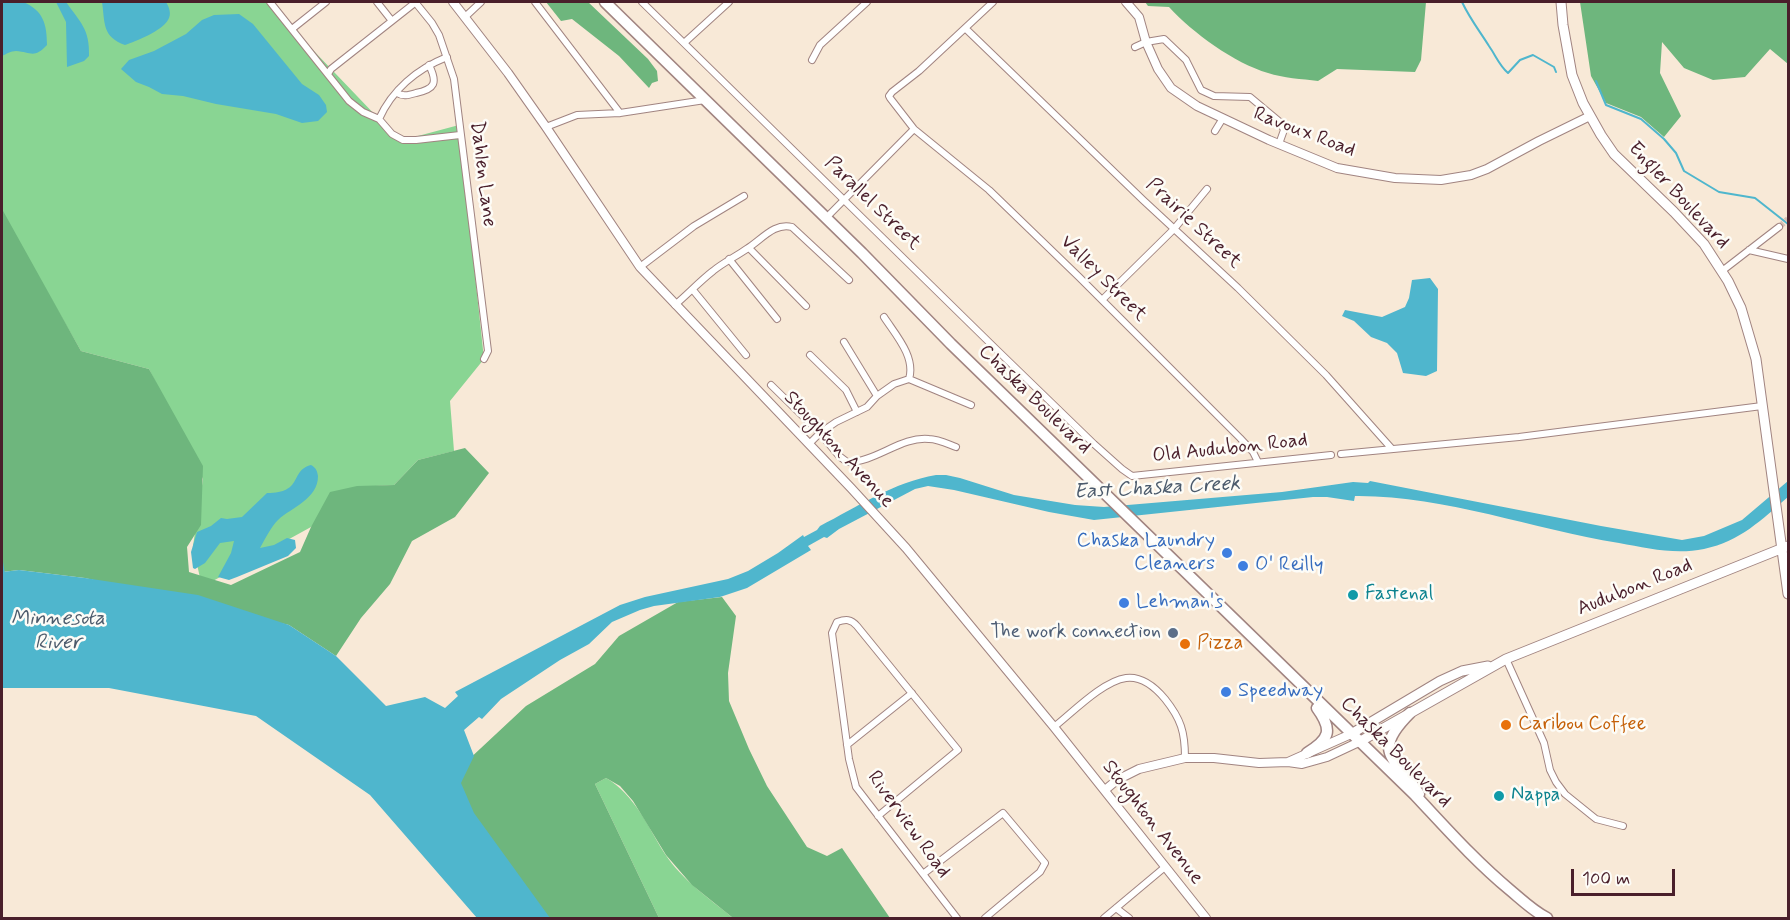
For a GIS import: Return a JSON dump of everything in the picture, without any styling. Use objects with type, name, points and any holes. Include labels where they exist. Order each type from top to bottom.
[{"type":"main road","name":"Chaska Boulevard","points":[[605,2],[1351,734],[1465,850],[1536,912],[1547,918]]},
{"type":"main road","name":"Engler Boulevard","points":[[1561,2],[1572,75],[1590,116],[1614,154],[1697,236],[1722,271],[1741,308],[1756,359],[1779,527],[1785,547],[1788,594]]},
{"type":"main road","name":"Audubon Road","points":[[1359,742],[1506,659],[1785,547]]},
{"type":"main road","name":"Audubon Road","points":[[1351,734],[1440,681],[1462,671],[1496,664]]},
{"type":"main road","points":[[1295,680],[1323,716],[1327,729],[1323,742],[1307,753]]},
{"type":"main road","points":[[1410,713],[1393,732],[1389,744],[1390,751],[1395,764],[1412,781],[1428,810]]},
{"type":"street","points":[[270,2],[349,101],[363,112],[379,119],[392,134],[403,140],[460,135]]},
{"type":"street","points":[[292,29],[326,2]]},
{"type":"street","points":[[376,2],[392,21]]},
{"type":"street","points":[[328,74],[331,69],[416,2]]},
{"type":"street","name":"Dahlen Lane","points":[[416,2],[439,35],[454,79],[488,351],[484,359]]},
{"type":"street","name":"Stoughton Avenue","points":[[453,2],[546,127],[640,267],[884,523],[1054,727],[1206,918]]},
{"type":"street","points":[[465,16],[481,2]]},
{"type":"street","points":[[535,2],[620,112]]},
{"type":"street","name":"Parallel Street","points":[[642,2],[1079,429],[1132,476]]},
{"type":"street","points":[[684,43],[729,2]]},
{"type":"street","points":[[812,60],[820,45],[867,2]]},
{"type":"street","points":[[965,28],[993,2]]},
{"type":"street","name":"Ravoux Road","points":[[1126,2],[1139,17],[1146,42],[1158,69],[1171,88],[1197,106],[1337,168],[1395,178],[1441,180],[1471,175],[1590,116]]},
{"type":"street","name":"Valley Street","points":[[965,28],[889,96],[914,129],[989,190],[1240,438],[1253,452],[1258,462]]},
{"type":"street","name":"Prairie Street","points":[[965,28],[1238,288],[1326,375],[1392,449]]},
{"type":"street","points":[[1135,47],[1146,42],[1164,39],[1186,60],[1201,90],[1214,96],[1250,98],[1280,122],[1284,130],[1279,144]]},
{"type":"street","points":[[379,119],[384,107],[407,80],[429,65],[447,57]]},
{"type":"street","points":[[397,93],[404,95],[430,89],[434,78],[429,65]]},
{"type":"street","points":[[546,127],[577,115],[620,112],[705,100]]},
{"type":"street","points":[[1215,131],[1223,118]]},
{"type":"street","points":[[826,218],[914,129]]},
{"type":"street","points":[[1102,300],[1174,229],[1207,189]]},
{"type":"street","points":[[640,267],[694,226],[744,196]]},
{"type":"street","points":[[675,305],[712,271],[778,227],[785,225],[792,227],[849,280]]},
{"type":"street","points":[[1722,271],[1779,227]]},
{"type":"street","points":[[748,248],[806,306]]},
{"type":"street","points":[[1749,250],[1788,259]]},
{"type":"street","points":[[729,259],[777,319]]},
{"type":"street","points":[[693,290],[746,355]]},
{"type":"street","points":[[884,317],[910,364],[909,379]]},
{"type":"street","points":[[844,342],[877,396]]},
{"type":"street","points":[[810,355],[846,390],[857,412]]},
{"type":"street","points":[[809,444],[836,422],[867,407],[877,396],[894,384],[909,379],[971,405]]},
{"type":"street","points":[[771,385],[846,462],[866,460],[921,439],[957,447]]},
{"type":"street","points":[[1341,454],[1519,436],[1762,406]]},
{"type":"street","name":"Old Audubon Road","points":[[1132,476],[1331,455]]},
{"type":"street","name":"Riverview Road","points":[[912,693],[852,621],[844,619],[837,622],[832,633],[849,759],[856,787],[957,918]]},
{"type":"street","points":[[1506,659],[1544,743],[1550,770],[1556,782],[1565,794],[1596,819],[1623,826]]},
{"type":"street","points":[[1054,727],[1091,697],[1116,681],[1127,678],[1140,680],[1154,687],[1177,715],[1183,728],[1185,758]]},
{"type":"street","points":[[847,745],[912,693],[958,750],[878,816]]},
{"type":"street","name":"Audubon Road","points":[[1288,762],[1351,734]]},
{"type":"street","name":"Audubon Road","points":[[1104,790],[1139,769],[1185,758],[1302,764],[1313,762],[1359,742]]},
{"type":"street","points":[[922,874],[1003,813],[1045,863],[1040,872],[984,918]]},
{"type":"street","points":[[1104,918],[1165,867]]},
{"type":"street","points":[[1116,908],[1129,918]]},
{"type":"green space","points":[[2,2],[267,2],[379,119],[403,140],[459,125],[484,359],[450,401],[454,451],[418,460],[394,485],[357,487],[311,527],[202,587],[193,546],[203,479],[149,369],[81,351],[2,213]]},
{"type":"green space","points":[[546,2],[588,2],[648,59],[657,71],[658,81],[652,83],[649,88],[619,56],[572,19],[561,21]]},
{"type":"green space","points":[[1145,2],[1426,2],[1421,60],[1415,72],[1337,69],[1318,81],[1280,76],[1255,68],[1228,55],[1202,37],[1169,7],[1148,6]]},
{"type":"green space","points":[[1580,2],[1788,2],[1788,64],[1770,49],[1745,77],[1713,80],[1684,68],[1662,42],[1660,73],[1681,116],[1664,137],[1641,117],[1606,103],[1591,76]]},
{"type":"green space","points":[[2,209],[81,351],[149,369],[203,466],[201,525],[187,547],[189,572],[231,585],[300,552],[330,492],[357,486],[394,485],[418,460],[465,448],[489,473],[455,517],[412,541],[390,584],[361,618],[336,656],[289,625],[85,578],[19,570],[2,572]]},
{"type":"green space","points":[[722,597],[736,616],[728,673],[729,701],[767,786],[807,847],[827,856],[842,848],[890,918],[733,918],[692,885],[666,855],[633,801],[620,786],[606,778],[595,784],[659,918],[546,918],[471,819],[455,781],[466,762],[526,706],[595,664],[619,636],[678,602]]},
{"type":"green space","points":[[606,778],[633,802],[665,854],[680,872],[733,918],[659,918],[595,784]]},
{"type":"water","points":[[23,2],[35,9],[45,24],[47,45],[39,52],[32,54],[14,51],[2,56],[2,3]]},
{"type":"water","points":[[56,2],[66,2],[83,26],[88,39],[89,56],[84,61],[67,67],[66,22]]},
{"type":"water","points":[[102,2],[166,2],[170,15],[160,28],[125,45],[108,33]]},
{"type":"water","points":[[239,14],[253,24],[302,84],[319,95],[326,105],[327,112],[318,121],[302,123],[276,114],[162,94],[136,82],[121,69],[129,60],[154,51],[186,34],[202,20],[214,15]]},
{"type":"water","points":[[1430,278],[1438,289],[1437,371],[1426,376],[1403,373],[1397,353],[1387,343],[1371,337],[1354,321],[1342,316],[1345,310],[1382,317],[1405,307],[1412,280]]},
{"type":"water","points":[[311,465],[316,469],[318,476],[314,491],[278,520],[260,548],[274,545],[287,538],[295,540],[296,548],[288,556],[229,580],[218,577],[231,553],[234,541],[220,543],[205,563],[193,568],[191,552],[197,532],[211,526],[221,518],[242,517],[267,493],[279,492],[291,486],[300,472]]},
{"type":"water","name":"Minnesota River","points":[[936,475],[960,478],[1014,495],[1075,505],[1104,507],[1282,492],[1370,481],[1682,540],[1704,536],[1742,520],[1788,481],[1788,497],[1750,529],[1729,541],[1704,549],[1682,551],[1640,547],[1454,507],[1388,497],[1355,496],[1354,501],[1313,497],[1094,520],[954,490],[928,486],[915,489],[839,529],[827,538],[824,537],[808,546],[811,550],[747,588],[720,597],[654,606],[612,622],[589,644],[560,660],[501,699],[482,719],[479,717],[464,730],[474,756],[461,783],[474,813],[550,918],[477,918],[370,795],[256,716],[109,688],[2,688],[2,572],[19,570],[198,595],[289,625],[336,656],[386,706],[425,697],[445,708],[458,696],[455,692],[620,605],[645,597],[728,579],[748,571],[803,535],[804,537],[876,496],[905,483]]},
{"type":"waterway","name":"East Chaska Creek","points":[[1462,2],[1500,64],[1508,73],[1520,60],[1533,55],[1554,67],[1556,72]]},
{"type":"waterway","name":"East Chaska Creek","points":[[1596,81],[1606,105],[1641,119],[1676,153],[1684,171],[1719,192],[1755,198],[1788,224]]},
{"type":"waterway","name":"East Chaska Creek","points":[[2,481],[2,486]]},
{"type":"waterway","name":"East Chaska Creek","points":[[2,562],[4,574]]},
{"type":"tunnel","points":[[1779,227],[1788,219]]},
{"type":"place","name":"Chaska Laundry Cleaners","points":[[1227,553]]},
{"type":"place","name":"O' Reilly","points":[[1243,566]]},
{"type":"place","name":"Fastenal","points":[[1353,595]]},
{"type":"place","name":"Lehman's","points":[[1124,603]]},
{"type":"place","name":"The work connection","points":[[1173,633]]},
{"type":"place","name":"Pizza","points":[[1185,644]]},
{"type":"place","name":"Speedway","points":[[1226,692]]},
{"type":"place","name":"Caribou Coffee","points":[[1506,725]]},
{"type":"place","name":"Nappa","points":[[1499,796]]}]
